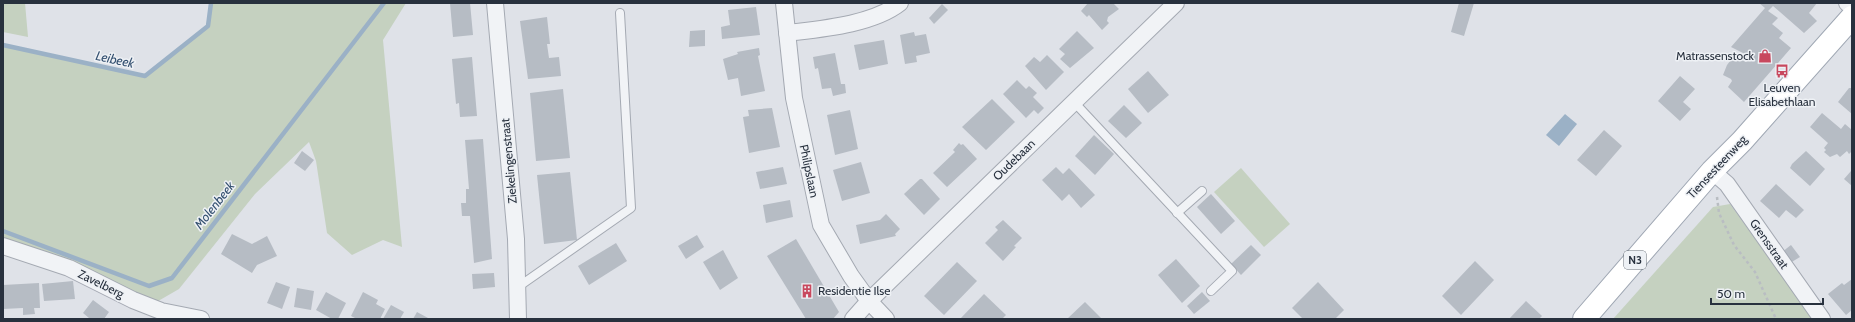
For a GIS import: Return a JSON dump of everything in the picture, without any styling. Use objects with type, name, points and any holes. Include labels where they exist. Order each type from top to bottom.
[{"type":"main road","name":"Tiensesteenweg","points":[[1584,319],[1712,171],[1742,141],[1852,17]]},
{"type":"street","name":"Ziekelingenstraat","points":[[495,3],[518,287],[518,319]]},
{"type":"street","name":"Philipslaan","points":[[784,3],[794,98],[821,225],[851,276],[869,301],[886,319]]},
{"type":"street","points":[[786,33],[840,26],[871,17],[894,8],[900,3]]},
{"type":"street","name":"Oudebaan","points":[[853,319],[869,301],[1176,3]]},
{"type":"street","points":[[1847,3],[1852,7]]},
{"type":"street","name":"Grensstraat","points":[[1712,171],[1727,184],[1822,319]]},
{"type":"street","name":"Zavelberg","points":[[3,246],[69,268],[133,300],[161,311],[201,319]]},
{"type":"lane","points":[[518,287],[631,208],[620,13]]},
{"type":"lane","points":[[1074,102],[1232,271],[1211,291]]},
{"type":"lane","points":[[1177,213],[1202,191]]},
{"type":"path","points":[[1712,171],[1719,213],[1734,245],[1755,272],[1776,319]]},
{"type":"green space","points":[[3,3],[25,3],[28,37],[3,32]]},
{"type":"green space","points":[[211,3],[406,3],[383,40],[402,247],[383,240],[352,255],[327,233],[316,161],[309,142],[255,194],[179,289],[153,304],[3,243],[3,44],[145,76],[208,26]]},
{"type":"green space","points":[[1241,168],[1290,224],[1264,247],[1214,192]]},
{"type":"green space","points":[[1730,204],[1813,319],[1613,319],[1713,207]]},
{"type":"water","points":[[1565,114],[1577,124],[1559,146],[1546,135]]},
{"type":"building","points":[[450,3],[470,3],[473,35],[453,37]]},
{"type":"building","points":[[1088,3],[1113,3],[1119,9],[1108,17],[1107,21],[1109,23],[1102,30],[1089,15],[1087,17],[1081,11]]},
{"type":"building","points":[[1459,3],[1474,3],[1464,36],[1451,32]]},
{"type":"building","points":[[1759,3],[1817,3],[1809,13],[1817,21],[1804,33],[1773,6],[1768,11],[1778,18],[1772,24],[1783,33],[1779,38],[1791,48],[1744,102],[1728,87],[1732,81],[1731,79],[1723,75],[1727,65],[1734,56],[1746,62],[1751,57],[1731,47],[1765,8]]},
{"type":"building","points":[[942,4],[948,10],[934,24],[929,18]]},
{"type":"building","points":[[756,7],[760,35],[722,39],[721,27],[730,25],[728,10]]},
{"type":"building","points":[[547,17],[550,44],[547,44],[549,58],[559,57],[561,76],[528,79],[520,21]]},
{"type":"building","points":[[705,30],[705,46],[689,47],[690,31]]},
{"type":"building","points":[[1077,31],[1094,48],[1070,68],[1060,59],[1065,54],[1059,49]]},
{"type":"building","points":[[914,32],[915,36],[926,34],[930,53],[916,56],[917,62],[905,64],[900,35]]},
{"type":"building","points":[[884,40],[888,64],[859,70],[854,45]]},
{"type":"building","points":[[759,48],[760,55],[758,56],[765,91],[741,96],[738,78],[728,80],[723,59],[738,54],[737,52]]},
{"type":"building","points":[[835,53],[841,84],[845,84],[846,93],[833,96],[831,88],[822,89],[818,68],[815,69],[813,57]]},
{"type":"building","points":[[1047,55],[1064,72],[1046,90],[1025,66],[1034,57],[1040,62]]},
{"type":"building","points":[[472,57],[477,116],[460,117],[459,103],[456,104],[452,59]]},
{"type":"building","points":[[1148,71],[1169,95],[1148,113],[1128,89]]},
{"type":"building","points":[[1680,76],[1695,89],[1683,102],[1691,109],[1680,121],[1658,101]]},
{"type":"building","points":[[1017,80],[1026,89],[1029,86],[1037,93],[1033,97],[1044,108],[1038,114],[1034,110],[1026,118],[1003,94]]},
{"type":"building","points":[[1849,88],[1852,88],[1852,114],[1838,102]]},
{"type":"building","points":[[563,89],[570,158],[536,161],[530,93]]},
{"type":"building","points":[[992,99],[1015,122],[986,150],[962,127]]},
{"type":"building","points":[[1124,105],[1142,123],[1126,138],[1108,121]]},
{"type":"building","points":[[772,108],[780,147],[749,153],[743,117],[749,116],[748,110]]},
{"type":"building","points":[[850,110],[858,149],[835,155],[827,115]]},
{"type":"building","points":[[1822,113],[1841,129],[1845,124],[1852,130],[1852,151],[1849,154],[1847,151],[1840,157],[1837,154],[1830,157],[1824,152],[1826,150],[1824,148],[1828,143],[1810,127]]},
{"type":"building","points":[[1604,130],[1622,146],[1596,176],[1577,160]]},
{"type":"building","points":[[1094,135],[1114,154],[1095,175],[1075,156]]},
{"type":"building","points":[[483,139],[492,259],[474,263],[470,216],[462,216],[461,203],[466,203],[466,189],[469,189],[465,140]]},
{"type":"building","points":[[959,143],[961,145],[963,144],[977,159],[947,187],[933,173],[955,152],[953,150]]},
{"type":"building","points":[[302,151],[314,160],[305,171],[294,163]]},
{"type":"building","points":[[1806,151],[1825,169],[1810,186],[1790,168],[1792,164]]},
{"type":"building","points":[[861,162],[870,193],[842,201],[833,170]]},
{"type":"building","points":[[783,167],[787,184],[760,189],[756,172]]},
{"type":"building","points":[[1056,167],[1063,174],[1069,168],[1095,195],[1081,208],[1069,194],[1062,201],[1042,180]]},
{"type":"building","points":[[1852,171],[1852,186],[1844,179]]},
{"type":"building","points":[[570,172],[577,240],[544,244],[537,175]]},
{"type":"building","points":[[920,179],[922,179],[940,199],[924,215],[904,194]]},
{"type":"building","points":[[1776,184],[1804,210],[1796,218],[1786,210],[1779,218],[1760,201]]},
{"type":"building","points":[[1211,194],[1235,221],[1221,234],[1197,207]]},
{"type":"building","points":[[790,200],[793,217],[766,223],[763,205]]},
{"type":"building","points":[[886,214],[900,229],[895,234],[896,236],[860,244],[856,225],[880,220]]},
{"type":"building","points":[[1003,220],[1022,238],[1003,261],[985,243],[998,230],[995,227]]},
{"type":"building","points":[[232,234],[252,244],[267,236],[277,256],[257,265],[252,273],[221,254]]},
{"type":"building","points":[[697,235],[704,247],[686,259],[678,246]]},
{"type":"building","points":[[796,239],[839,312],[833,319],[806,319],[767,256]]},
{"type":"building","points":[[616,243],[627,261],[589,285],[578,266]]},
{"type":"building","points":[[1251,245],[1261,255],[1241,275],[1231,264]]},
{"type":"building","points":[[1791,245],[1800,257],[1790,263],[1782,252]]},
{"type":"building","points":[[723,250],[738,278],[720,290],[703,262]]},
{"type":"building","points":[[1176,259],[1200,286],[1182,303],[1158,275]]},
{"type":"building","points":[[1475,261],[1494,280],[1461,315],[1442,296]]},
{"type":"building","points":[[957,262],[977,281],[944,315],[924,296]]},
{"type":"building","points":[[494,273],[495,287],[473,289],[472,274]]},
{"type":"building","points":[[1852,279],[1852,310],[1846,315],[1828,294],[1842,283],[1844,285]]},
{"type":"building","points":[[73,281],[75,299],[44,301],[42,284]]},
{"type":"building","points":[[276,282],[290,287],[282,309],[267,303]]},
{"type":"building","points":[[1318,282],[1344,310],[1335,319],[1303,319],[1292,308]]},
{"type":"building","points":[[39,283],[40,308],[34,308],[35,314],[23,315],[23,308],[3,309],[3,285]]},
{"type":"building","points":[[297,288],[314,291],[311,310],[294,307]]},
{"type":"building","points":[[326,292],[346,303],[338,319],[332,319],[316,310]]},
{"type":"building","points":[[363,292],[378,300],[376,304],[385,309],[380,319],[357,319],[351,316]]},
{"type":"building","points":[[1202,292],[1210,301],[1194,314],[1187,306]]},
{"type":"building","points":[[984,294],[1006,315],[1002,319],[960,319]]},
{"type":"building","points":[[93,300],[109,312],[104,319],[88,319],[89,318],[83,313]]},
{"type":"building","points":[[1526,301],[1542,316],[1539,319],[1509,319]]},
{"type":"building","points":[[1085,302],[1102,319],[1067,319]]},
{"type":"building","points":[[391,305],[404,312],[400,319],[383,319]]},
{"type":"building","points":[[417,312],[428,318],[413,319]]},
{"type":"waterway","name":"Leibeek","points":[[3,45],[145,76],[208,26],[211,3]]},
{"type":"waterway","name":"Molenbeek","points":[[3,231],[149,286],[172,278],[384,3]]},
{"type":"place","name":"Matrassenstock","points":[[1765,56]]},
{"type":"place","name":"Leuven Elisabethlaan","points":[[1782,71]]},
{"type":"place","name":"Residentie Ilse","points":[[807,291]]}]
